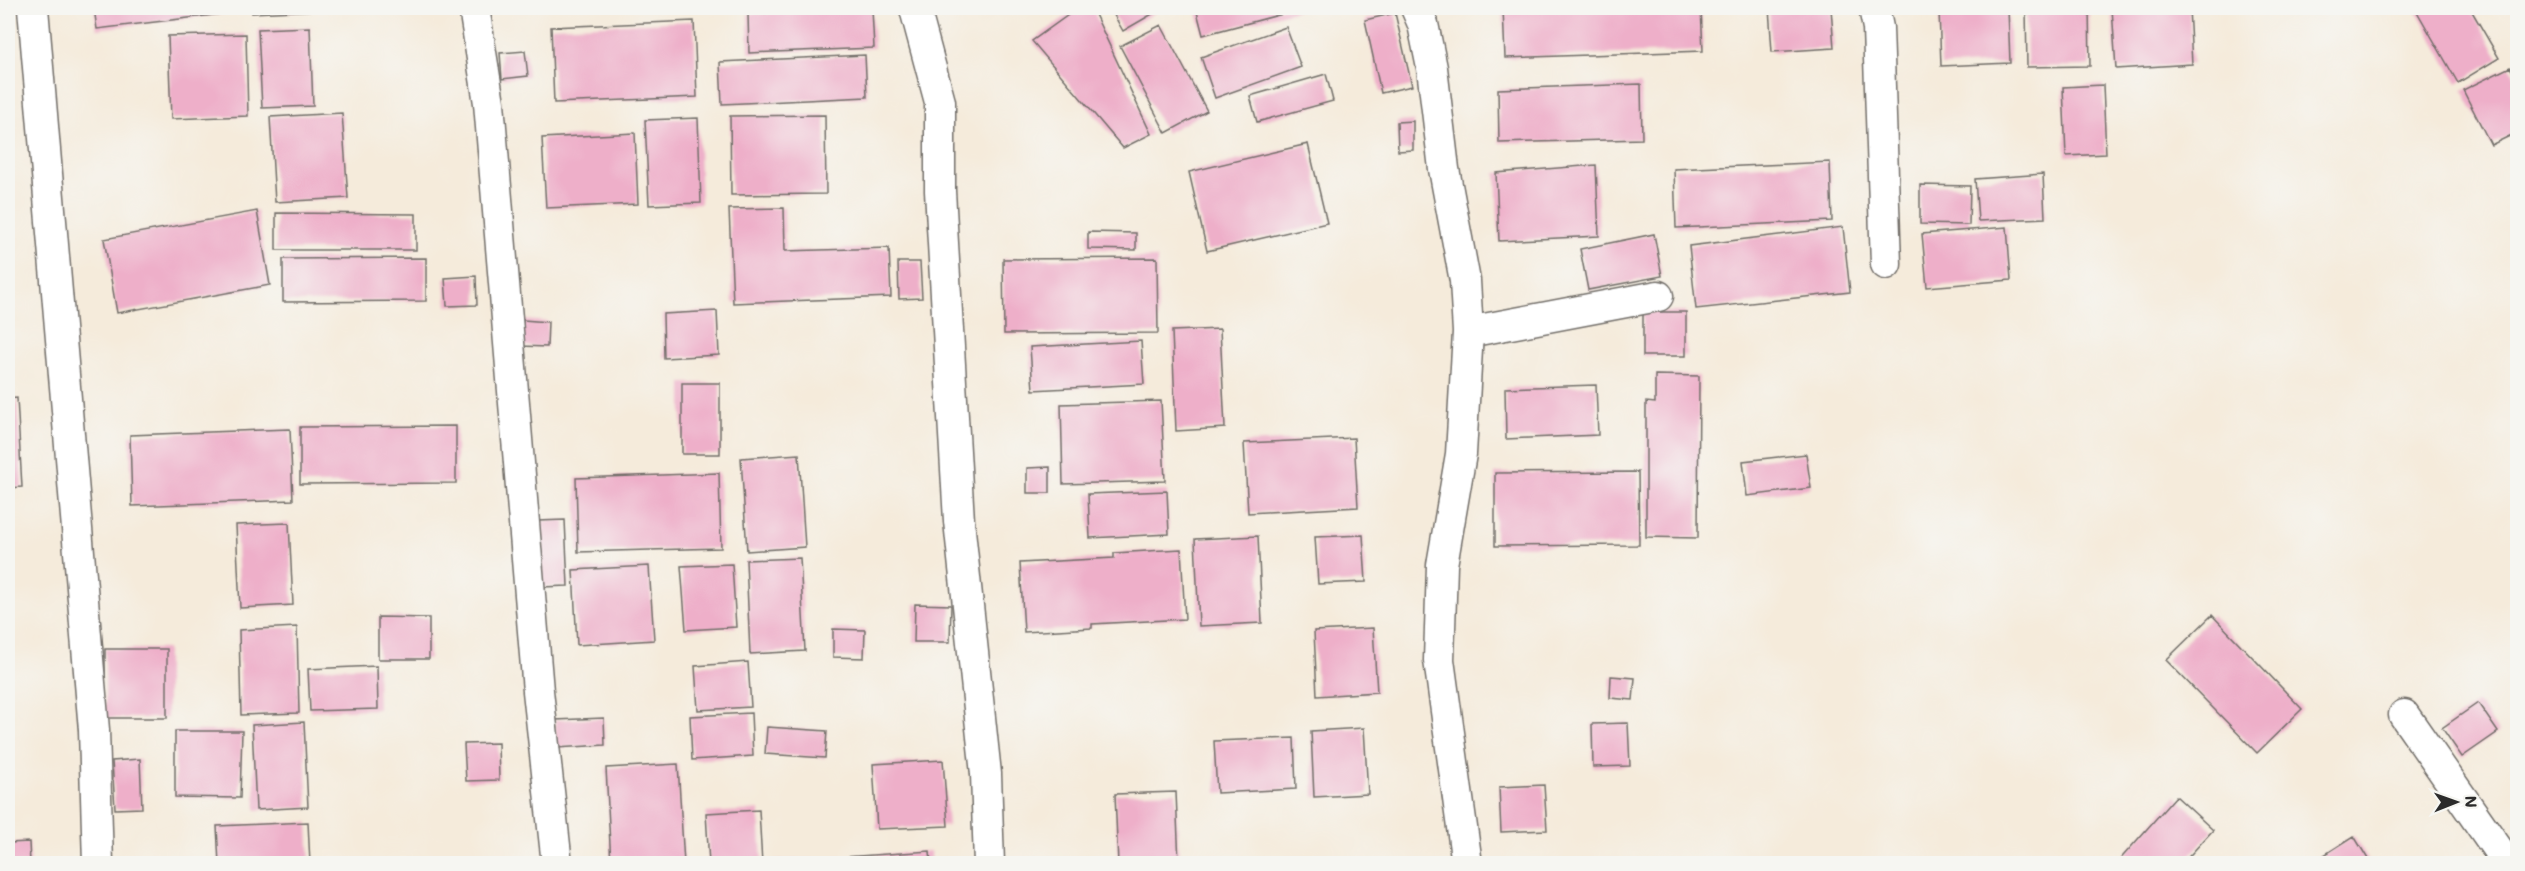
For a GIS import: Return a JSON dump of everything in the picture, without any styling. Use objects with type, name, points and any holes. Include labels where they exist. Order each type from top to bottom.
[{"type":"street","points":[[33,8],[94,730],[98,864]]},
{"type":"street","points":[[474,8],[489,103],[538,691],[557,864]]},
{"type":"street","points":[[919,8],[915,9],[940,102],[940,191],[959,520],[987,774],[989,864]]},
{"type":"street","points":[[1416,8],[1423,24],[1432,68],[1444,169],[1465,281],[1468,332],[1461,454],[1442,565],[1439,660],[1467,864]]},
{"type":"street","points":[[1874,8],[1878,28],[1886,264]]},
{"type":"street","points":[[1468,332],[1658,296]]},
{"type":"street","points":[[2404,715],[2508,864]]},
{"type":"building","points":[[94,8],[237,8],[238,12],[97,29]]},
{"type":"building","points":[[252,8],[316,8],[317,10],[252,13]]},
{"type":"building","points":[[1078,8],[1092,8],[1151,134],[1123,148],[1032,41]]},
{"type":"building","points":[[1110,8],[1160,8],[1161,9],[1123,31]]},
{"type":"building","points":[[1196,8],[1305,8],[1203,35]]},
{"type":"building","points":[[1503,8],[1701,8],[1703,51],[1505,58]]},
{"type":"building","points":[[1709,8],[1727,8],[1727,10],[1709,11]]},
{"type":"building","points":[[1769,8],[1831,8],[1834,48],[1772,52]]},
{"type":"building","points":[[1956,8],[2008,8],[2010,63],[1941,66],[1939,10],[1956,10]]},
{"type":"building","points":[[2026,8],[2089,8],[2090,66],[2027,67]]},
{"type":"building","points":[[2112,8],[2189,8],[2192,64],[2116,69]]},
{"type":"building","points":[[2415,8],[2470,8],[2499,58],[2458,83]]},
{"type":"building","points":[[872,9],[874,48],[749,53],[748,14]]},
{"type":"building","points":[[1395,13],[1412,86],[1381,93],[1365,20]]},
{"type":"building","points":[[694,21],[697,97],[554,103],[551,27]]},
{"type":"building","points":[[1161,25],[1207,111],[1166,133],[1120,46]]},
{"type":"building","points":[[310,27],[313,106],[262,108],[258,29]]},
{"type":"building","points":[[1286,27],[1301,67],[1215,98],[1201,57]]},
{"type":"building","points":[[246,34],[248,116],[171,119],[168,36]]},
{"type":"building","points":[[525,51],[528,76],[502,79],[500,53]]},
{"type":"building","points":[[865,55],[867,97],[722,104],[720,62]]},
{"type":"building","points":[[2510,67],[2518,81],[2518,132],[2491,145],[2463,90]]},
{"type":"building","points":[[1326,74],[1333,101],[1257,122],[1250,96]]},
{"type":"building","points":[[1641,84],[1642,139],[1499,143],[1498,89]]},
{"type":"building","points":[[2103,85],[2106,154],[2066,156],[2063,87]]},
{"type":"building","points":[[342,113],[348,198],[275,202],[270,117]]},
{"type":"building","points":[[825,115],[826,194],[731,195],[730,116]]},
{"type":"building","points":[[698,118],[701,203],[649,205],[645,120]]},
{"type":"building","points":[[1413,121],[1413,150],[1398,151],[1397,122]]},
{"type":"building","points":[[635,133],[638,204],[546,208],[542,138]]},
{"type":"building","points":[[1308,144],[1327,223],[1207,251],[1189,172]]},
{"type":"building","points":[[1830,162],[1832,221],[1676,228],[1674,169]]},
{"type":"building","points":[[1596,165],[1599,236],[1499,241],[1496,173]]},
{"type":"building","points":[[2043,174],[2045,218],[1978,221],[1975,179]]},
{"type":"building","points":[[1920,185],[1970,186],[1969,225],[1920,224]]},
{"type":"building","points":[[784,208],[785,251],[889,248],[891,297],[733,303],[729,209]]},
{"type":"building","points":[[257,211],[270,285],[117,313],[104,239]]},
{"type":"building","points":[[276,213],[416,214],[416,250],[276,250]]},
{"type":"building","points":[[1843,227],[1850,292],[1696,309],[1689,246]]},
{"type":"building","points":[[2007,227],[2011,280],[1927,287],[1922,234]]},
{"type":"building","points":[[1088,232],[1136,233],[1136,250],[1088,249]]},
{"type":"building","points":[[1654,234],[1662,276],[1588,290],[1580,249]]},
{"type":"building","points":[[426,258],[426,301],[283,302],[283,259]]},
{"type":"building","points":[[1157,258],[1158,333],[1004,334],[1003,259]]},
{"type":"building","points":[[898,262],[920,262],[922,298],[899,299]]},
{"type":"building","points":[[476,276],[477,305],[447,306],[445,278]]},
{"type":"building","points":[[717,311],[719,355],[664,358],[663,314]]},
{"type":"building","points":[[1643,312],[1686,312],[1686,356],[1643,356]]},
{"type":"building","points":[[523,320],[548,322],[547,347],[521,346]]},
{"type":"building","points":[[1220,329],[1225,428],[1176,431],[1172,331]]},
{"type":"building","points":[[1141,341],[1144,384],[1033,390],[1030,347]]},
{"type":"building","points":[[1655,375],[1699,376],[1698,538],[1646,537],[1646,402],[1655,403]]},
{"type":"building","points":[[682,383],[720,383],[720,454],[682,454]]},
{"type":"building","points":[[1596,385],[1598,435],[1506,439],[1505,388]]},
{"type":"building","points":[[17,398],[22,487],[8,488],[8,399]]},
{"type":"building","points":[[1161,401],[1165,481],[1063,484],[1061,404]]},
{"type":"building","points":[[456,426],[456,483],[300,484],[300,427]]},
{"type":"building","points":[[290,429],[293,500],[132,506],[130,435]]},
{"type":"building","points":[[1354,438],[1358,507],[1248,513],[1244,443]]},
{"type":"building","points":[[799,454],[805,547],[747,551],[741,458]]},
{"type":"building","points":[[1806,454],[1811,488],[1747,496],[1743,461]]},
{"type":"building","points":[[1050,467],[1050,493],[1027,493],[1027,468]]},
{"type":"building","points":[[1638,472],[1639,545],[1495,546],[1495,473]]},
{"type":"building","points":[[719,473],[721,548],[578,552],[576,478]]},
{"type":"building","points":[[1167,491],[1169,534],[1090,538],[1088,494]]},
{"type":"building","points":[[565,520],[568,586],[541,587],[538,521]]},
{"type":"building","points":[[289,523],[293,605],[240,608],[236,525]]},
{"type":"building","points":[[1363,535],[1366,582],[1318,584],[1315,537]]},
{"type":"building","points":[[1258,536],[1262,623],[1199,626],[1195,539]]},
{"type":"building","points":[[1181,549],[1185,619],[1092,624],[1092,628],[1024,632],[1020,563],[1114,558],[1114,553]]},
{"type":"building","points":[[800,558],[805,651],[750,654],[746,560]]},
{"type":"building","points":[[732,564],[736,627],[686,630],[681,566]]},
{"type":"building","points":[[649,566],[654,640],[577,645],[573,570]]},
{"type":"building","points":[[915,604],[951,605],[950,642],[914,642]]},
{"type":"building","points":[[2212,615],[2302,709],[2257,753],[2166,660]]},
{"type":"building","points":[[378,617],[429,618],[429,659],[378,659]]},
{"type":"building","points":[[297,627],[299,713],[241,715],[239,630]]},
{"type":"building","points":[[1373,628],[1377,692],[1317,696],[1314,631]]},
{"type":"building","points":[[833,629],[865,630],[864,658],[833,657]]},
{"type":"building","points":[[105,649],[167,649],[167,718],[105,718]]},
{"type":"building","points":[[748,662],[751,707],[698,710],[695,666]]},
{"type":"building","points":[[377,666],[378,709],[310,711],[308,669]]},
{"type":"building","points":[[1611,676],[1635,678],[1633,700],[1610,698]]},
{"type":"building","points":[[2478,703],[2498,732],[2462,757],[2442,728]]},
{"type":"building","points":[[751,713],[753,756],[692,760],[690,716]]},
{"type":"building","points":[[604,718],[605,745],[556,748],[555,720]]},
{"type":"building","points":[[304,722],[308,807],[256,810],[252,725]]},
{"type":"building","points":[[1628,723],[1630,766],[1593,767],[1592,724]]},
{"type":"building","points":[[767,727],[827,731],[825,758],[765,754]]},
{"type":"building","points":[[1364,728],[1368,794],[1314,797],[1311,731]]},
{"type":"building","points":[[175,731],[242,731],[240,798],[175,797]]},
{"type":"building","points":[[1294,738],[1296,789],[1217,793],[1214,741]]},
{"type":"building","points":[[498,743],[499,780],[466,781],[464,744]]},
{"type":"building","points":[[140,759],[142,808],[115,809],[112,761]]},
{"type":"building","points":[[943,760],[948,826],[877,829],[873,764]]},
{"type":"building","points":[[678,764],[684,864],[611,864],[606,768]]},
{"type":"building","points":[[1544,785],[1547,830],[1501,832],[1499,787]]},
{"type":"building","points":[[1176,792],[1179,864],[1118,864],[1115,794]]},
{"type":"building","points":[[2176,796],[2213,830],[2182,864],[2116,864]]},
{"type":"building","points":[[759,810],[762,864],[709,864],[706,813]]},
{"type":"building","points":[[308,822],[310,864],[219,864],[217,826]]},
{"type":"building","points":[[2354,836],[2371,864],[2310,864]]},
{"type":"building","points":[[29,842],[30,864],[8,864],[8,843]]},
{"type":"building","points":[[930,851],[931,864],[830,864],[830,858]]},
{"type":"building","points":[[814,859],[814,864],[772,864],[772,861]]}]
